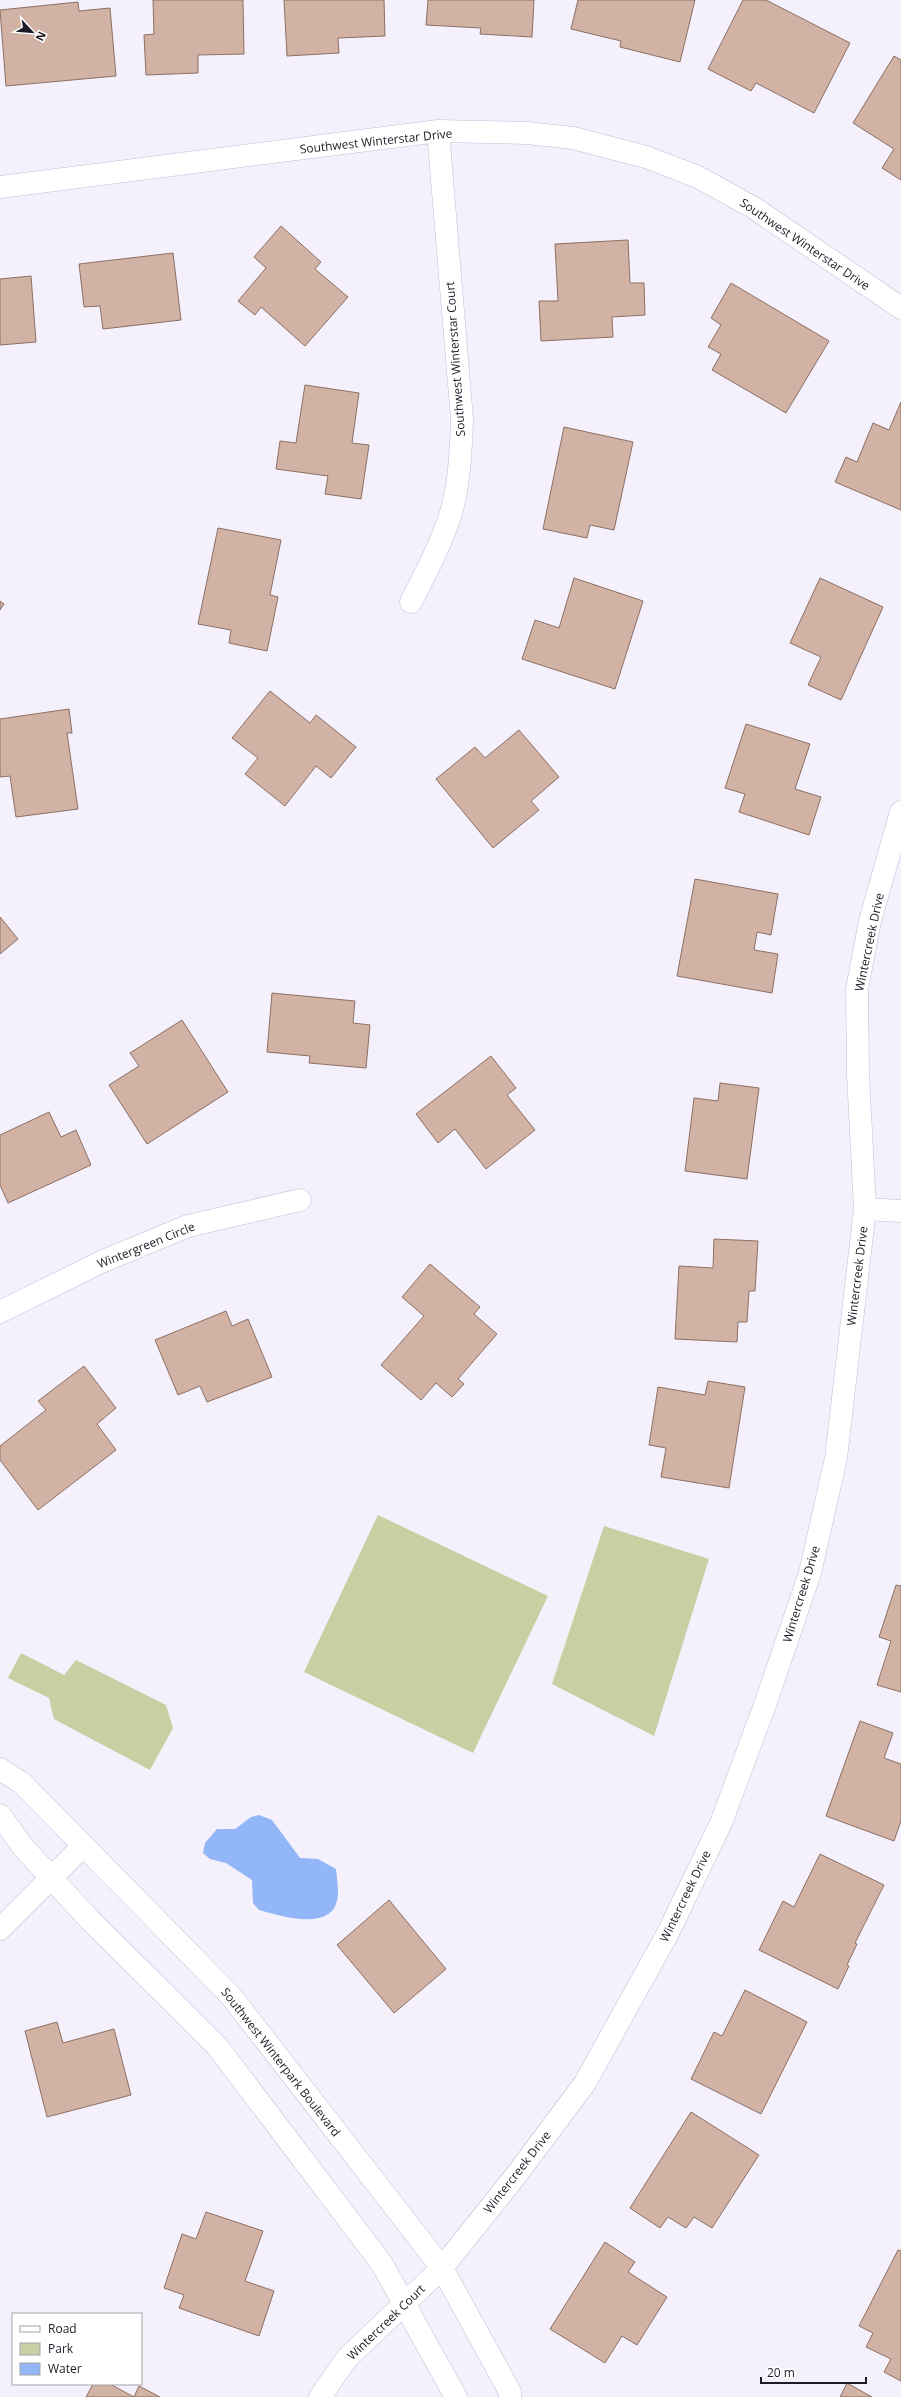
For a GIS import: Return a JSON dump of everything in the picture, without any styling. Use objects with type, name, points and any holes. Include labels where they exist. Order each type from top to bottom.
[{"type":"street","name":"Southwest Winterstar Drive","points":[[0,187],[438,131],[527,133],[574,138],[646,157],[698,177],[754,208],[901,308]]},
{"type":"street","name":"Southwest Winterstar Court","points":[[411,602],[435,552],[454,502],[460,461],[462,419],[438,131]]},
{"type":"street","name":"Wintercreek Drive","points":[[442,2268],[518,2174],[585,2083],[668,1933],[721,1823],[766,1702],[812,1565],[836,1458],[865,1209],[858,1074],[857,989],[870,921],[901,812]]},
{"type":"street","name":"Wintergreen Circle","points":[[0,1312],[101,1262],[188,1226],[300,1200]]},
{"type":"street","points":[[865,1209],[901,1211]]},
{"type":"street","name":"Southwest Winterpark Boulevard","points":[[0,1769],[22,1783],[231,1996],[442,2268],[510,2392],[510,2397]]},
{"type":"street","points":[[0,1815],[22,1847],[90,1920],[217,2046],[382,2264],[456,2397]]},
{"type":"street","points":[[0,1929],[83,1846]]},
{"type":"street","name":"Wintercreek Court","points":[[320,2397],[347,2358],[442,2268]]},
{"type":"green space","points":[[378,1515],[548,1596],[473,1753],[304,1672]]},
{"type":"green space","points":[[604,1526],[709,1559],[654,1736],[552,1684]]},
{"type":"green space","points":[[21,1653],[64,1675],[76,1660],[166,1705],[173,1728],[150,1770],[54,1719],[49,1698],[8,1678]]},
{"type":"water","points":[[259,1815],[272,1820],[300,1858],[318,1859],[336,1869],[338,1896],[336,1904],[331,1912],[323,1917],[302,1919],[290,1918],[259,1910],[253,1903],[252,1880],[226,1863],[210,1859],[203,1853],[205,1843],[217,1829],[235,1829],[251,1817]]},
{"type":"building","points":[[153,0],[243,0],[244,54],[198,55],[198,73],[146,75],[144,35],[154,34]]},
{"type":"building","points":[[284,0],[384,0],[385,36],[338,38],[339,53],[287,56]]},
{"type":"building","points":[[428,0],[534,0],[532,37],[480,34],[481,28],[426,25]]},
{"type":"building","points":[[578,0],[695,0],[680,62],[620,47],[621,41],[571,29]]},
{"type":"building","points":[[743,0],[766,0],[850,43],[814,113],[756,83],[751,91],[708,69]]},
{"type":"building","points":[[78,2],[79,11],[110,8],[116,76],[6,86],[0,10]]},
{"type":"building","points":[[894,56],[901,60],[901,180],[882,168],[894,149],[853,123]]},
{"type":"building","points":[[281,226],[321,262],[315,269],[348,297],[305,346],[261,307],[255,315],[238,301],[266,268],[254,257]]},
{"type":"building","points":[[628,240],[630,283],[644,283],[645,315],[612,317],[613,337],[541,341],[539,301],[558,301],[555,244]]},
{"type":"building","points":[[173,253],[181,320],[103,329],[100,306],[84,307],[79,264]]},
{"type":"building","points":[[31,276],[36,342],[0,345],[0,279]]},
{"type":"building","points":[[731,283],[829,341],[786,413],[712,370],[721,354],[708,347],[721,325],[711,318]]},
{"type":"building","points":[[305,385],[359,393],[352,443],[369,445],[361,499],[325,494],[328,476],[276,469],[280,441],[296,443]]},
{"type":"building","points":[[901,402],[901,510],[835,482],[846,457],[857,462],[873,423],[889,430]]},
{"type":"building","points":[[564,427],[633,442],[614,530],[590,525],[587,538],[543,529]]},
{"type":"building","points":[[218,528],[281,540],[270,595],[278,597],[267,651],[229,643],[231,630],[198,624]]},
{"type":"building","points":[[574,578],[643,601],[615,689],[522,659],[535,620],[559,628]]},
{"type":"building","points":[[820,578],[883,607],[841,700],[808,685],[821,657],[790,643]]},
{"type":"building","points":[[0,601],[4,604],[0,610]]},
{"type":"building","points":[[270,691],[310,723],[316,715],[356,747],[331,778],[316,766],[285,806],[245,774],[258,758],[232,738]]},
{"type":"building","points":[[69,709],[72,733],[67,733],[78,809],[16,817],[10,776],[0,777],[0,719]]},
{"type":"building","points":[[746,724],[810,744],[795,789],[821,797],[809,835],[739,812],[745,794],[725,788]]},
{"type":"building","points":[[519,730],[559,777],[531,801],[539,810],[493,848],[436,779],[475,747],[485,758]]},
{"type":"building","points":[[695,879],[778,894],[771,935],[757,932],[754,950],[778,954],[772,993],[677,976]]},
{"type":"building","points":[[0,917],[18,939],[0,954]]},
{"type":"building","points":[[272,993],[355,1001],[353,1023],[370,1025],[366,1068],[309,1063],[310,1056],[267,1052]]},
{"type":"building","points":[[182,1020],[228,1092],[147,1144],[109,1085],[139,1066],[130,1053]]},
{"type":"building","points":[[491,1056],[516,1088],[507,1095],[535,1130],[486,1169],[455,1129],[438,1143],[416,1114]]},
{"type":"building","points":[[720,1083],[759,1088],[747,1179],[685,1171],[694,1098],[718,1101]]},
{"type":"building","points":[[49,1112],[61,1137],[76,1130],[91,1165],[8,1203],[0,1185],[0,1135]]},
{"type":"building","points":[[714,1239],[758,1241],[755,1291],[749,1291],[747,1322],[738,1322],[737,1342],[675,1339],[679,1266],[713,1268]]},
{"type":"building","points":[[430,1264],[480,1307],[474,1314],[497,1334],[458,1379],[464,1384],[452,1397],[436,1383],[421,1400],[381,1365],[424,1316],[402,1297]]},
{"type":"building","points":[[226,1311],[232,1326],[248,1319],[272,1377],[207,1402],[200,1386],[178,1395],[155,1340]]},
{"type":"building","points":[[84,1366],[116,1408],[97,1424],[116,1450],[38,1510],[0,1460],[0,1446],[46,1410],[38,1401]]},
{"type":"building","points":[[708,1381],[745,1387],[729,1488],[661,1477],[666,1448],[649,1445],[658,1387],[705,1395]]},
{"type":"building","points":[[896,1585],[901,1586],[901,1692],[877,1685],[891,1641],[879,1637]]},
{"type":"building","points":[[860,1721],[893,1733],[884,1758],[901,1764],[901,1821],[894,1841],[826,1816]]},
{"type":"building","points":[[820,1854],[884,1885],[855,1943],[857,1944],[847,1965],[849,1966],[838,1989],[759,1950],[783,1901],[794,1907]]},
{"type":"building","points":[[389,1900],[446,1969],[394,2013],[337,1945]]},
{"type":"building","points":[[745,1990],[807,2022],[761,2114],[691,2079],[714,2032],[722,2036]]},
{"type":"building","points":[[57,2022],[63,2043],[114,2029],[131,2095],[47,2117],[25,2031]]},
{"type":"building","points":[[691,2112],[759,2155],[712,2228],[694,2217],[686,2228],[668,2217],[660,2228],[630,2208]]},
{"type":"building","points":[[206,2212],[263,2231],[245,2281],[274,2291],[259,2336],[179,2308],[184,2295],[164,2288],[182,2234],[196,2239]]},
{"type":"building","points":[[605,2242],[635,2262],[628,2272],[667,2297],[637,2345],[622,2336],[605,2363],[550,2329]]},
{"type":"building","points":[[898,2250],[901,2251],[901,2381],[884,2372],[891,2359],[866,2347],[873,2333],[859,2326]]},
{"type":"building","points":[[847,2383],[872,2397],[840,2397]]},
{"type":"building","points":[[92,2385],[112,2385],[134,2397],[86,2397]]},
{"type":"building","points":[[139,2386],[160,2397],[134,2397]]}]
